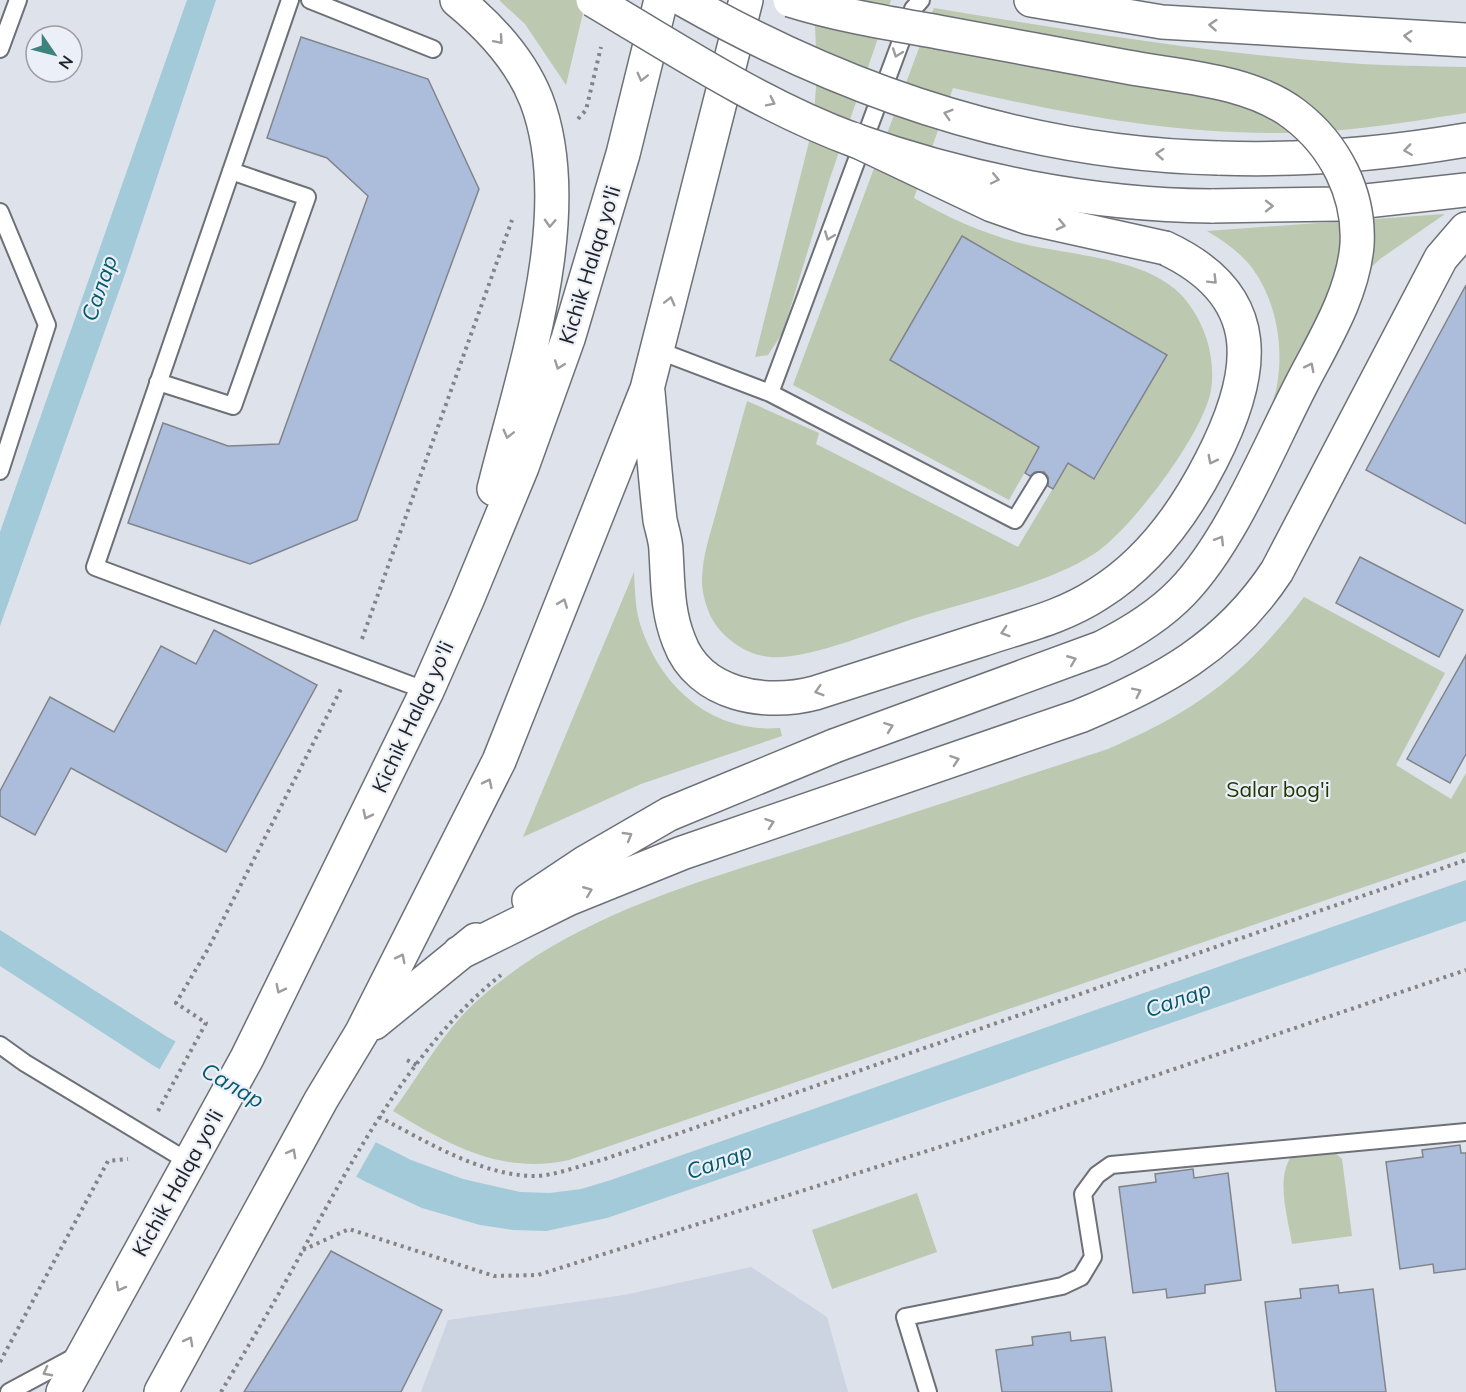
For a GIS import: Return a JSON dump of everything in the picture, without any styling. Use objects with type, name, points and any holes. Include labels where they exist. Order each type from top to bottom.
[{"type":"main road","points":[[457,0],[481,20],[507,48],[528,81],[541,114],[548,158],[551,219],[543,290],[467,600]]},
{"type":"main road","points":[[593,0],[760,96],[992,205],[1029,218],[1165,248],[1202,269],[1217,281],[1228,297],[1242,333],[1245,369],[1239,399],[1220,445],[1193,494],[1160,539],[1112,585],[1067,611],[815,693],[777,700],[746,696],[707,678],[685,654],[676,633],[668,601],[666,551],[647,389]]},
{"type":"main road","name":"Kichik Halqa yo'li","points":[[63,1392],[247,1058],[427,691],[467,600],[522,467],[568,339],[623,154],[661,0]]},
{"type":"main road","points":[[684,0],[817,68],[915,104],[1006,131],[1101,149],[1218,158],[1338,157],[1384,153],[1466,140]]},
{"type":"main road","points":[[160,1392],[321,1100],[362,1032],[499,761],[647,389],[746,0]]},
{"type":"main road","points":[[362,1032],[521,906],[630,835],[695,802],[834,747],[1101,648],[1128,635],[1159,614],[1183,591],[1224,536],[1331,324],[1353,267],[1357,226],[1349,188],[1326,145],[1293,113],[1253,94],[1207,82],[855,17],[790,0]]},
{"type":"main road","points":[[1031,0],[1162,22],[1466,40]]},
{"type":"main road","points":[[852,139],[923,161],[1040,189],[1142,203],[1211,206],[1339,204],[1466,190]]},
{"type":"main road","points":[[459,953],[568,899],[682,853],[1080,716],[1133,694],[1196,656],[1250,608],[1277,571],[1441,258],[1466,229]]},
{"type":"lane","points":[[0,49],[18,0]]},
{"type":"lane","points":[[290,0],[95,567],[427,691]]},
{"type":"lane","points":[[310,0],[433,49]]},
{"type":"lane","points":[[770,393],[914,9],[921,0]]},
{"type":"lane","points":[[158,382],[232,406],[307,197],[231,171]]},
{"type":"lane","points":[[0,212],[47,325],[0,471]]},
{"type":"lane","points":[[657,351],[770,393],[1015,520],[1039,481]]},
{"type":"lane","points":[[0,1045],[143,1137],[189,1162]]},
{"type":"lane","points":[[928,1392],[905,1317],[1062,1286],[1081,1277],[1093,1257],[1083,1194],[1097,1175],[1111,1165],[1466,1132]]},
{"type":"lane","points":[[9,1392],[84,1352]]},
{"type":"path","points":[[548,158],[586,110],[602,44]]},
{"type":"path","points":[[0,1362],[108,1161],[133,1159],[202,1033],[206,1023],[176,1003],[208,948],[354,663],[514,214]]},
{"type":"path","points":[[379,1116],[471,1161],[503,1173],[536,1176],[602,1160],[1466,860]]},
{"type":"path","points":[[303,1251],[349,1229],[494,1276],[538,1275],[1021,1120],[1466,970]]},
{"type":"path","points":[[407,1060],[418,1066]]},
{"type":"path","points":[[221,1392],[371,1128]]},
{"type":"shaded area","points":[[751,1267],[827,1317],[848,1392],[421,1392],[448,1320],[624,1295]]},
{"type":"green space","points":[[499,0],[586,0],[566,85],[525,24]]},
{"type":"green space","points":[[814,0],[891,0],[830,178],[783,332],[768,355],[755,357],[813,126],[817,75]]},
{"type":"green space","points":[[934,8],[1089,33],[1296,59],[1363,64],[1466,67],[1466,113],[1345,130],[1296,133],[1231,132],[1111,120],[953,88],[914,198],[990,234],[1036,247],[1128,266],[1169,284],[1184,298],[1198,318],[1207,341],[1212,378],[1205,408],[1181,454],[1145,503],[1109,542],[1075,565],[1032,583],[919,617],[845,643],[786,657],[761,656],[744,649],[721,632],[709,613],[702,586],[707,544],[747,401],[819,433],[816,444],[1018,547],[1068,463],[1095,479],[1167,355],[962,236],[890,360],[1039,447],[1009,500],[793,385]]},
{"type":"green space","points":[[1445,214],[1380,259],[1358,280],[1270,410],[1275,393],[1279,357],[1275,319],[1270,301],[1248,263],[1232,248],[1207,231]]},
{"type":"green space","points":[[634,572],[636,607],[641,627],[662,670],[677,688],[693,703],[712,715],[756,728],[780,728],[782,736],[641,784],[523,837]]},
{"type":"green space","name":"Salar bog'i","points":[[1304,597],[1445,673],[1396,765],[1451,799],[1466,773],[1466,852],[569,1160],[544,1164],[521,1163],[477,1154],[435,1135],[393,1111],[443,1039],[466,1012],[514,971],[554,946],[595,924],[682,888],[1108,749],[1168,720],[1218,688],[1261,648]]},
{"type":"green space","points":[[1332,1150],[1342,1159],[1352,1236],[1292,1244],[1284,1197],[1288,1162],[1294,1153]]},
{"type":"green space","points":[[917,1193],[937,1252],[832,1289],[812,1230]]},
{"type":"water","name":"Салар","points":[[187,0],[216,0],[125,274],[0,626],[0,532]]},
{"type":"water","name":"Салар","points":[[1466,880],[1466,921],[607,1218],[546,1231],[513,1230],[480,1225],[422,1208],[366,1182],[154,1066],[0,966],[0,930],[169,1038],[411,1160],[463,1179],[520,1192],[550,1193],[581,1189],[611,1180]]},
{"type":"pier","points":[[177,1039],[377,1140],[355,1179],[158,1072]]},
{"type":"building","points":[[301,37],[428,79],[479,189],[357,520],[250,564],[128,523],[163,423],[228,446],[279,444],[368,196],[327,158],[267,138]]},
{"type":"building","points":[[962,236],[1167,355],[1094,479],[1068,463],[1053,489],[1048,486],[1048,477],[1044,472],[1035,472],[1030,476],[1025,473],[1039,447],[890,360]]},
{"type":"building","points":[[1466,285],[1466,524],[1366,470]]},
{"type":"building","points":[[1360,557],[1463,610],[1439,657],[1336,603]]},
{"type":"building","points":[[214,630],[317,685],[226,852],[71,768],[35,835],[0,816],[0,791],[50,697],[114,732],[161,646],[196,664]]},
{"type":"building","points":[[1466,655],[1466,754],[1450,783],[1407,759]]},
{"type":"building","points":[[1460,1145],[1461,1153],[1466,1153],[1466,1269],[1434,1273],[1433,1264],[1400,1269],[1386,1162],[1423,1157],[1422,1150]]},
{"type":"building","points":[[1193,1169],[1194,1178],[1228,1173],[1241,1280],[1205,1285],[1205,1293],[1167,1298],[1166,1289],[1133,1293],[1119,1187],[1156,1182],[1155,1174]]},
{"type":"building","points":[[331,1251],[442,1310],[401,1392],[244,1392]]},
{"type":"building","points":[[1338,1285],[1339,1293],[1373,1289],[1386,1392],[1276,1392],[1265,1302],[1301,1298],[1300,1289]]},
{"type":"building","points":[[1070,1332],[1071,1341],[1105,1337],[1112,1392],[1002,1392],[996,1350],[1033,1345],[1032,1337]]}]
